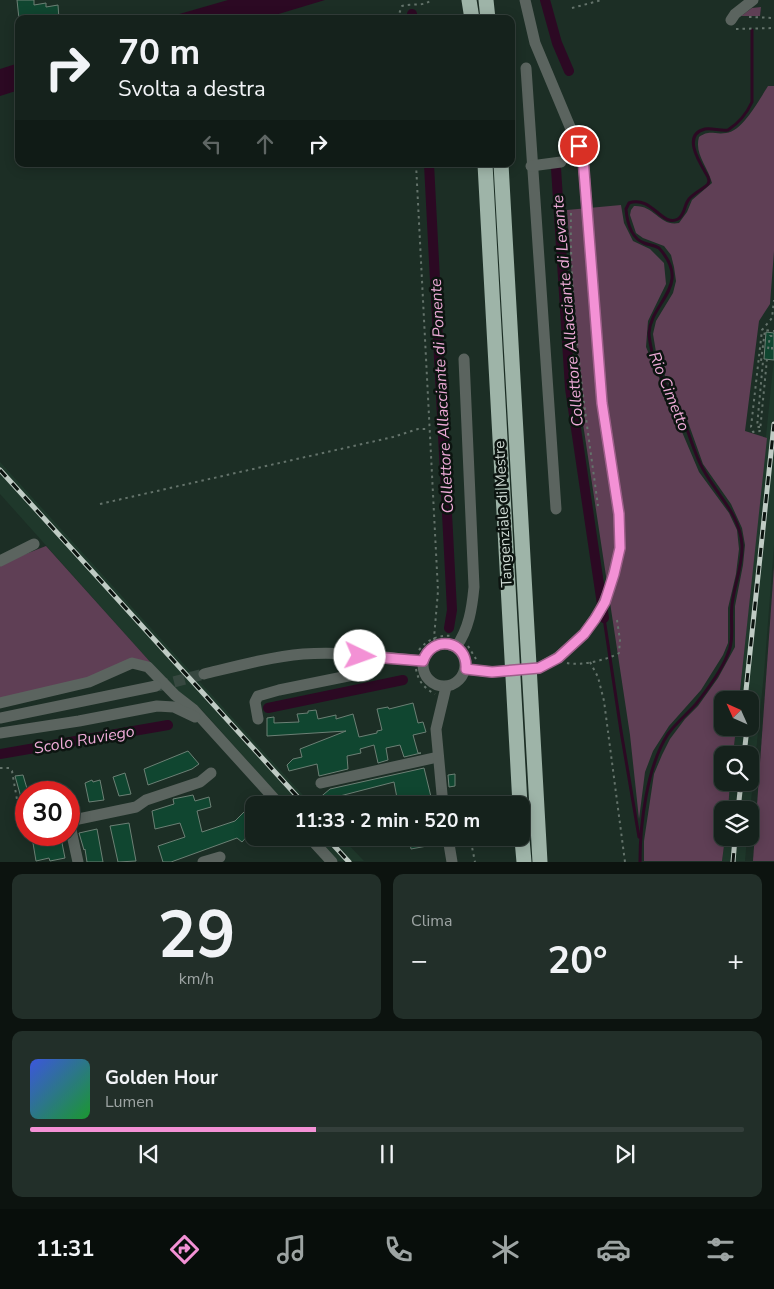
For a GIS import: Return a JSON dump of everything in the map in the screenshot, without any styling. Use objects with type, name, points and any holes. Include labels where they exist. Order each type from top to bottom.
[{"type":"highway","points":[[470,0],[472,15]]},
{"type":"highway","points":[[486,0],[488,15]]},
{"type":"highway","name":"Tangenziale di Mestre","points":[[485,167],[520,796]]},
{"type":"highway","name":"Tangenziale di Mestre","points":[[501,167],[540,862]]},
{"type":"highway","points":[[536,803],[546,862]]},
{"type":"highway","points":[[519,862],[520,846]]},
{"type":"highway","points":[[522,846],[524,862]]},
{"type":"street","points":[[466,669],[492,672],[539,668],[558,658],[584,634],[605,602],[613,580],[620,548],[619,514],[602,403],[583,158],[535,43],[525,0]]},
{"type":"street","points":[[736,19],[739,0]]},
{"type":"street","points":[[736,19],[753,0]]},
{"type":"street","points":[[526,68],[531,166],[556,509]]},
{"type":"street","points":[[531,166],[562,162]]},
{"type":"street","points":[[442,796],[436,728],[445,691],[459,681],[466,669],[459,643],[471,614],[474,587],[464,359]]},
{"type":"street","points":[[0,561],[34,544]]},
{"type":"street","points":[[416,665],[435,642],[446,644],[459,643]]},
{"type":"street","points":[[204,674],[302,654],[373,656],[416,665],[423,670],[430,681],[445,691]]},
{"type":"street","points":[[258,719],[255,702],[258,696],[278,690],[353,675],[363,671],[373,656]]},
{"type":"street","points":[[0,703],[89,682],[132,663],[148,667],[193,709],[272,796]]},
{"type":"street","points":[[0,718],[156,686]]},
{"type":"street","points":[[0,733],[156,706],[174,708],[206,723]]},
{"type":"street","points":[[321,783],[438,757]]},
{"type":"street","points":[[80,819],[136,807],[146,800],[200,782],[211,773]]},
{"type":"street","points":[[74,846],[78,862]]},
{"type":"street","points":[[317,846],[332,862]]},
{"type":"street","points":[[449,846],[452,862]]},
{"type":"street","points":[[203,862],[220,857]]},
{"type":"path","points":[[399,15],[402,6],[429,3],[431,0]]},
{"type":"path","points":[[572,8],[602,0]]},
{"type":"path","points":[[774,18],[736,19],[735,29],[774,28]]},
{"type":"path","points":[[416,167],[438,591],[435,642]]},
{"type":"path","points":[[571,213],[571,256],[583,406],[598,506]]},
{"type":"path","points":[[767,359],[760,431],[753,432],[751,426],[762,330],[772,318],[774,300]]},
{"type":"path","points":[[760,427],[756,427],[764,361],[762,361],[765,330],[774,331]]},
{"type":"path","points":[[768,349],[770,336],[774,336]]},
{"type":"path","points":[[772,347],[774,351]]},
{"type":"path","points":[[100,504],[429,429]]},
{"type":"path","points":[[560,661],[572,664],[590,662],[619,653],[617,620]]},
{"type":"path","points":[[445,691],[435,694],[420,682],[416,665],[424,644],[435,642],[444,636],[469,647],[475,658],[482,663]]},
{"type":"path","points":[[590,662],[598,677],[604,701],[625,862]]},
{"type":"path","points":[[0,768],[10,768],[15,788]]},
{"type":"path","points":[[472,846],[476,862]]},
{"type":"shaded area","points":[[228,0],[325,0],[275,15],[176,15]]},
{"type":"shaded area","points":[[761,7],[760,16],[741,16],[752,8]]},
{"type":"shaded area","points":[[15,64],[15,91],[0,96],[0,69]]},
{"type":"shaded area","points":[[768,86],[774,86],[774,251],[770,304],[759,321],[745,431],[767,438],[740,691],[714,691],[714,736],[735,736],[734,746],[714,746],[714,791],[729,791],[729,801],[714,801],[714,846],[724,846],[722,861],[644,861],[644,841],[654,774],[662,755],[670,739],[685,719],[698,706],[718,678],[735,647],[735,606],[745,545],[742,528],[731,504],[703,464],[688,422],[667,381],[656,352],[653,334],[656,321],[673,293],[676,281],[671,255],[664,246],[643,238],[636,233],[630,215],[634,206],[641,207],[667,222],[679,223],[687,212],[692,200],[712,183],[698,149],[699,137],[709,133],[732,131],[750,114]]},
{"type":"shaded area","points":[[621,205],[624,223],[633,241],[650,249],[664,263],[666,284],[648,321],[646,347],[699,472],[729,513],[737,530],[739,549],[736,574],[728,608],[728,643],[723,655],[701,690],[669,726],[653,751],[645,772],[639,819],[630,735],[582,417],[567,210]]},
{"type":"shaded area","points":[[774,358],[774,545],[759,722],[759,691],[740,691]]},
{"type":"shaded area","points":[[0,462],[304,796],[279,796],[202,710],[182,696],[152,664],[0,494]]},
{"type":"shaded area","points":[[46,546],[152,664],[0,700],[0,564]]},
{"type":"shaded area","points":[[774,567],[774,861],[753,861],[754,846],[759,846],[759,801],[757,801]]},
{"type":"shaded area","points":[[735,736],[758,736],[757,746],[734,746]]},
{"type":"shaded area","points":[[729,791],[752,791],[751,801],[729,801]]},
{"type":"shaded area","points":[[323,846],[350,846],[364,861],[337,861]]},
{"type":"shaded area","points":[[724,846],[746,846],[745,861],[722,861]]},
{"type":"building","points":[[17,0],[34,0],[34,5],[46,3],[46,7],[58,5],[59,15],[19,15]]},
{"type":"building","points":[[766,332],[774,333],[774,360],[764,359]]},
{"type":"building","points":[[413,703],[418,723],[423,722],[426,732],[413,735],[418,753],[421,753],[404,757],[400,745],[386,748],[388,760],[378,763],[374,745],[360,749],[361,753],[347,756],[348,769],[319,776],[317,764],[289,771],[287,765],[293,759],[302,757],[300,749],[346,731],[267,736],[267,718],[274,717],[274,723],[299,722],[297,714],[316,710],[318,719],[336,715],[336,719],[353,714],[359,737],[377,733],[377,731],[382,730],[377,709],[388,707],[389,709]]},
{"type":"building","points":[[188,751],[199,764],[192,769],[148,785],[144,769]]},
{"type":"building","points":[[424,768],[431,796],[397,796],[394,782],[340,796],[322,796],[330,789]]},
{"type":"building","points":[[125,773],[131,794],[119,796],[113,777]]},
{"type":"building","points":[[455,774],[455,786],[449,787],[448,775]]},
{"type":"building","points":[[23,775],[25,781],[16,781],[15,776]]},
{"type":"building","points":[[92,780],[93,782],[100,780],[104,800],[89,802],[85,783]]},
{"type":"building","points":[[193,795],[195,801],[209,797],[211,807],[197,811],[202,832],[235,821],[245,811],[245,839],[242,842],[237,838],[171,862],[163,862],[158,846],[185,837],[180,823],[155,829],[152,811],[174,804],[173,799]]},
{"type":"building","points":[[129,823],[136,861],[118,862],[110,826]]},
{"type":"building","points":[[97,829],[103,862],[87,862],[80,833]]},
{"type":"building","points":[[34,846],[63,846],[65,858],[50,861],[49,858],[36,861]]},
{"type":"building","points":[[410,846],[427,846],[411,849]]},
{"type":"waterway","name":"Collettore Allacciante di Levante","points":[[545,0],[557,43],[569,71]]},
{"type":"waterway","name":"Rio Cimetto","points":[[640,862],[641,830],[646,796],[661,747],[671,730],[696,704],[709,687],[721,669],[731,644],[732,605],[742,545],[737,524],[700,464],[685,424],[662,379],[652,352],[649,333],[651,322],[668,293],[671,283],[672,273],[668,261],[659,248],[644,243],[636,237],[629,224],[626,209],[629,203],[644,203],[672,221],[682,215],[689,199],[708,184],[708,177],[695,151],[694,137],[698,132],[705,129],[728,130],[739,121],[750,106],[752,102],[752,30]]},
{"type":"waterway","name":"Collettore Allacciante di Ponente","points":[[429,167],[452,610],[449,628]]},
{"type":"waterway","name":"Collettore Allacciante di Levante","points":[[556,168],[570,388],[604,618]]},
{"type":"waterway","name":"Collettore Allacciante di Levante","points":[[604,618],[639,837]]},
{"type":"waterway","points":[[268,708],[403,680]]},
{"type":"waterway","name":"Scolo Ruviego","points":[[0,754],[168,725]]},
{"type":"tunnel","points":[[158,686],[204,674]]},
{"type":"railway","points":[[746,691],[774,424]]},
{"type":"railway","points":[[0,470],[297,796]]},
{"type":"railway","points":[[745,746],[746,736]]},
{"type":"railway","points":[[739,801],[740,791]]},
{"type":"railway","points":[[334,846],[349,862]]},
{"type":"railway","points":[[733,862],[734,846]]},
{"type":"route","points":[[360,656],[423,661],[431,648],[436,645],[446,644],[460,650],[465,660],[466,669],[492,672],[539,668],[558,658],[584,634],[605,602],[613,580],[620,548],[619,514],[602,403],[583,158],[579,146]]}]
